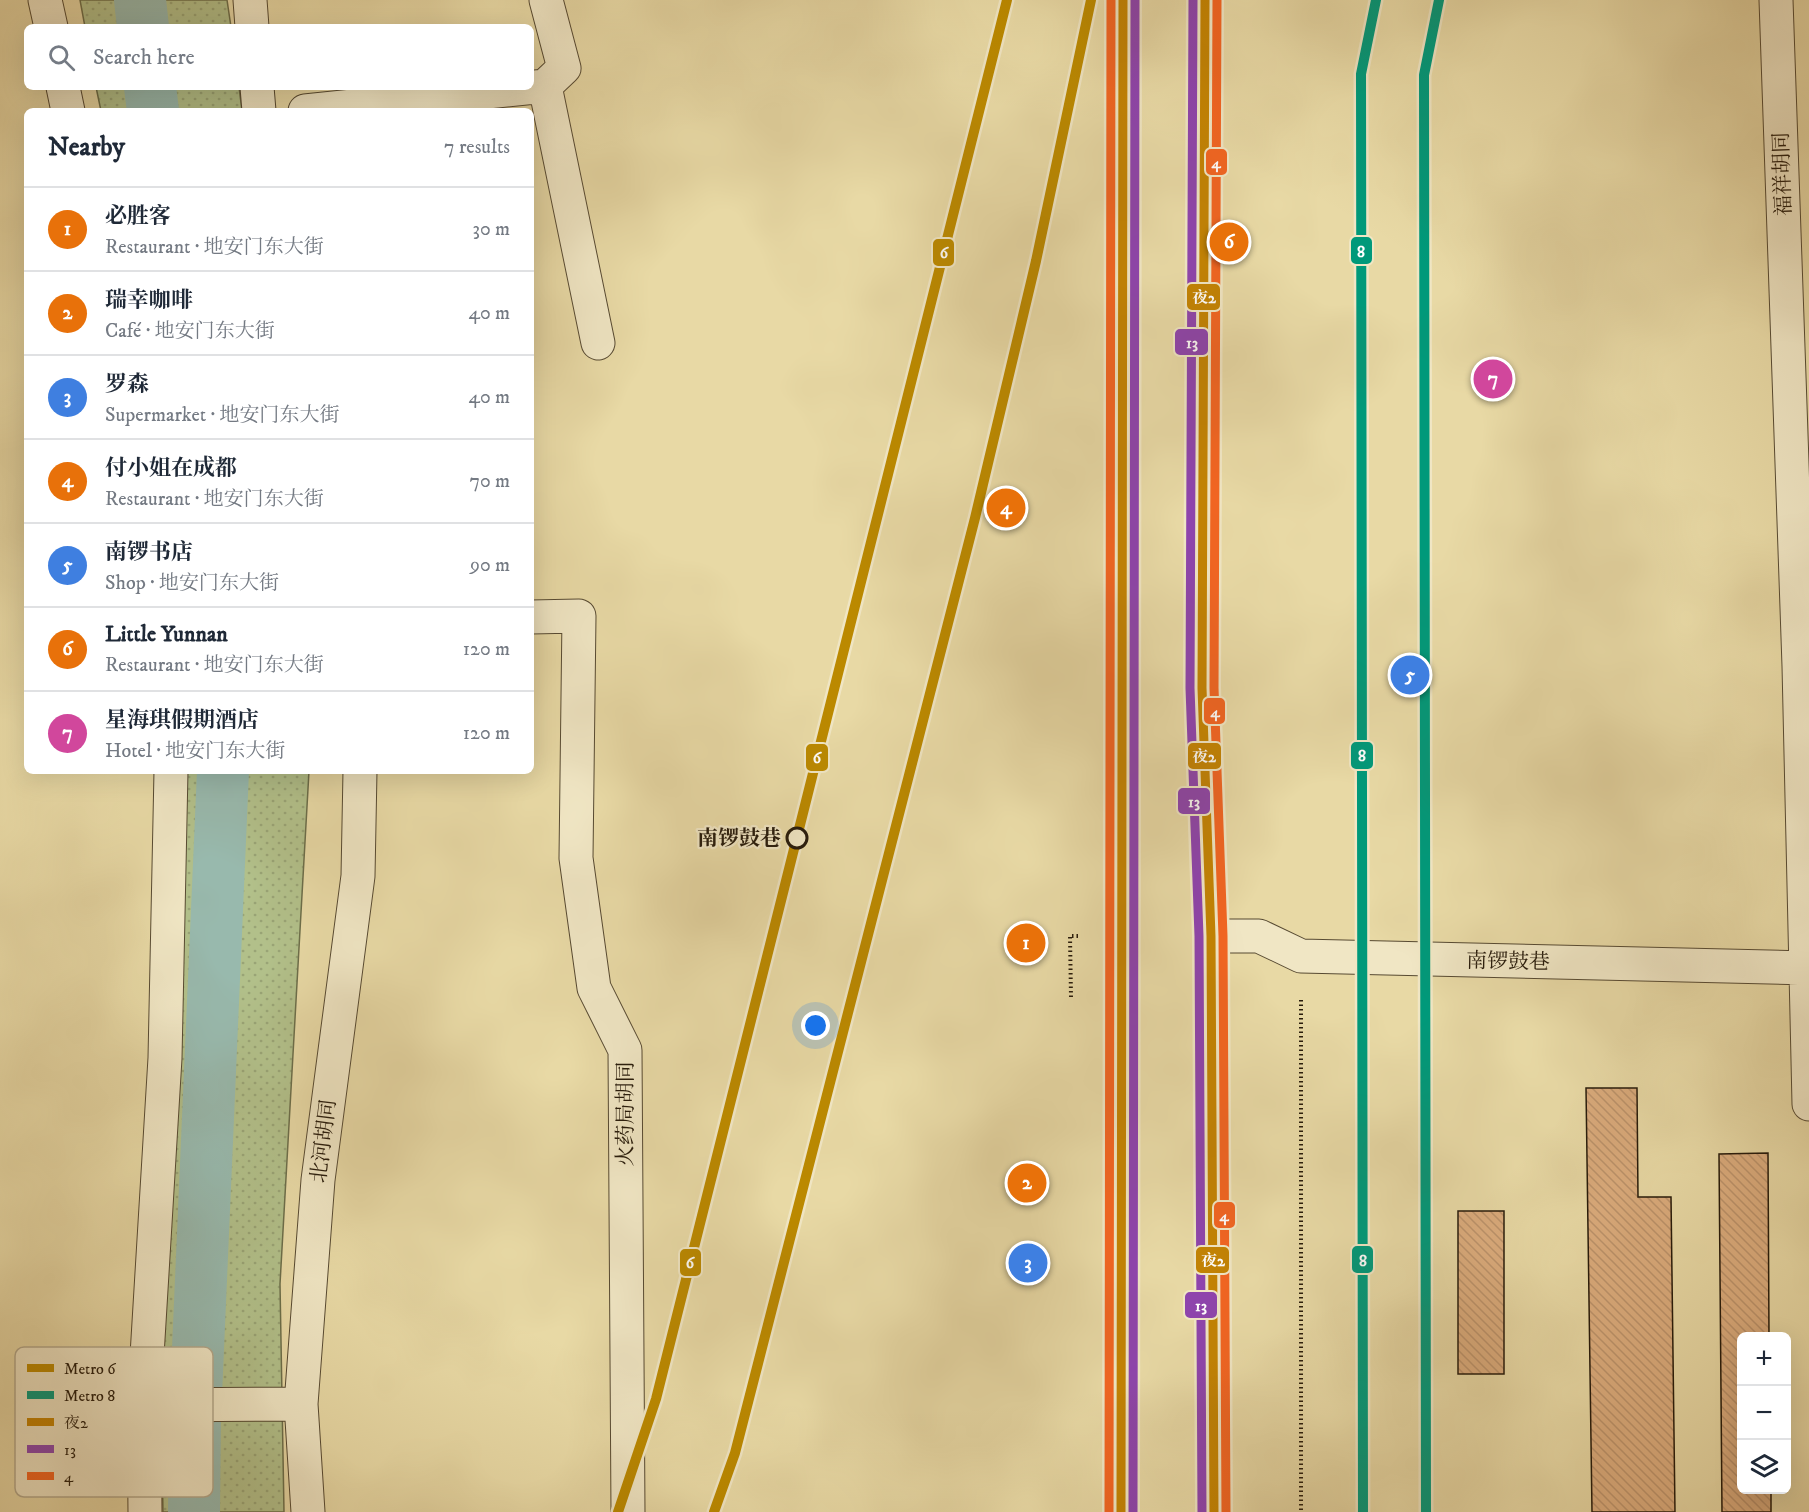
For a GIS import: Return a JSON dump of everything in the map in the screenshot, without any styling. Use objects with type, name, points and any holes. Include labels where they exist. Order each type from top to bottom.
[{"type":"main road","points":[[1121,1512],[1123,0]]},
{"type":"main road","points":[[1205,0],[1202,688],[1211,936],[1214,1512]]},
{"type":"street","points":[[45,0],[50,24]]},
{"type":"street","points":[[250,0],[252,24]]},
{"type":"street","points":[[534,87],[545,86],[564,68],[546,0]]},
{"type":"street","name":"福祥胡同","points":[[1776,0],[1799,666],[1808,968],[1809,1104]]},
{"type":"street","points":[[545,86],[598,343]]},
{"type":"street","points":[[64,90],[67,108]]},
{"type":"street","points":[[257,90],[259,108]]},
{"type":"street","points":[[334,108],[507,90]]},
{"type":"street","name":"火药局胡同","points":[[534,617],[579,616],[576,858],[594,988],[625,1050],[628,1512]]},
{"type":"street","points":[[148,1347],[165,1058],[171,774]]},
{"type":"street","name":"北河胡同","points":[[308,1512],[301,1404],[318,1180],[358,876],[360,774]]},
{"type":"street","name":"南锣鼓巷","points":[[1211,936],[1259,936],[1300,956],[1808,968]]},
{"type":"street","points":[[213,1405],[301,1404]]},
{"type":"street","points":[[145,1497],[145,1512]]},
{"type":"path","points":[[1300,956],[1301,1512]]},
{"type":"green space","points":[[80,0],[227,0],[231,24],[84,24]]},
{"type":"green space","points":[[97,90],[239,90],[242,108],[100,108]]},
{"type":"green space","points":[[179,774],[309,774],[280,1284],[284,1512],[163,1512],[163,1497],[213,1497],[213,1347],[160,1347]]},
{"type":"building","points":[[1586,1088],[1637,1088],[1638,1197],[1671,1197],[1675,1512],[1592,1512]]},
{"type":"building","points":[[1768,1153],[1769,1332],[1737,1332],[1737,1494],[1771,1494],[1771,1512],[1722,1512],[1719,1154]]},
{"type":"building","points":[[1458,1211],[1504,1211],[1504,1374],[1458,1374]]},
{"type":"waterway","points":[[140,0],[143,24]]},
{"type":"waterway","points":[[150,90],[153,108]]},
{"type":"waterway","points":[[198,1347],[223,774]]},
{"type":"waterway","points":[[194,1497],[194,1512]]},
{"type":"metro line","name":"6","points":[[618,1512],[656,1399],[1007,0]]},
{"type":"metro line","name":"6","points":[[714,1512],[735,1453],[975,518],[1036,261],[1091,0]]},
{"type":"metro line","name":"8","points":[[1363,1512],[1361,74],[1376,0]]},
{"type":"metro line","name":"8","points":[[1426,1512],[1424,75],[1439,0]]},
{"type":"transit line","name":"4","points":[[1109,1512],[1111,0]]},
{"type":"transit line","name":"夜2","points":[[1121,1512],[1123,0]]},
{"type":"transit line","name":"13","points":[[1133,1512],[1135,0]]},
{"type":"transit line","name":"13","points":[[1193,0],[1190,688],[1199,936],[1202,1512]]},
{"type":"transit line","name":"夜2","points":[[1205,0],[1202,688],[1211,936],[1214,1512]]},
{"type":"transit line","name":"4","points":[[1217,0],[1214,688],[1223,936],[1226,1512]]},
{"type":"place","name":"Little Yunnan","points":[[1229,242]]},
{"type":"place","name":"星海琪假期酒店","points":[[1493,379]]},
{"type":"place","name":"付小姐在成都","points":[[1006,508]]},
{"type":"place","name":"南锣书店","points":[[1410,675]]},
{"type":"place","name":"南锣鼓巷","points":[[797,838]]},
{"type":"place","name":"必胜客","points":[[1026,943]]},
{"type":"place","name":"瑞幸咖啡","points":[[1027,1183]]},
{"type":"place","name":"罗森","points":[[1028,1263]]}]
